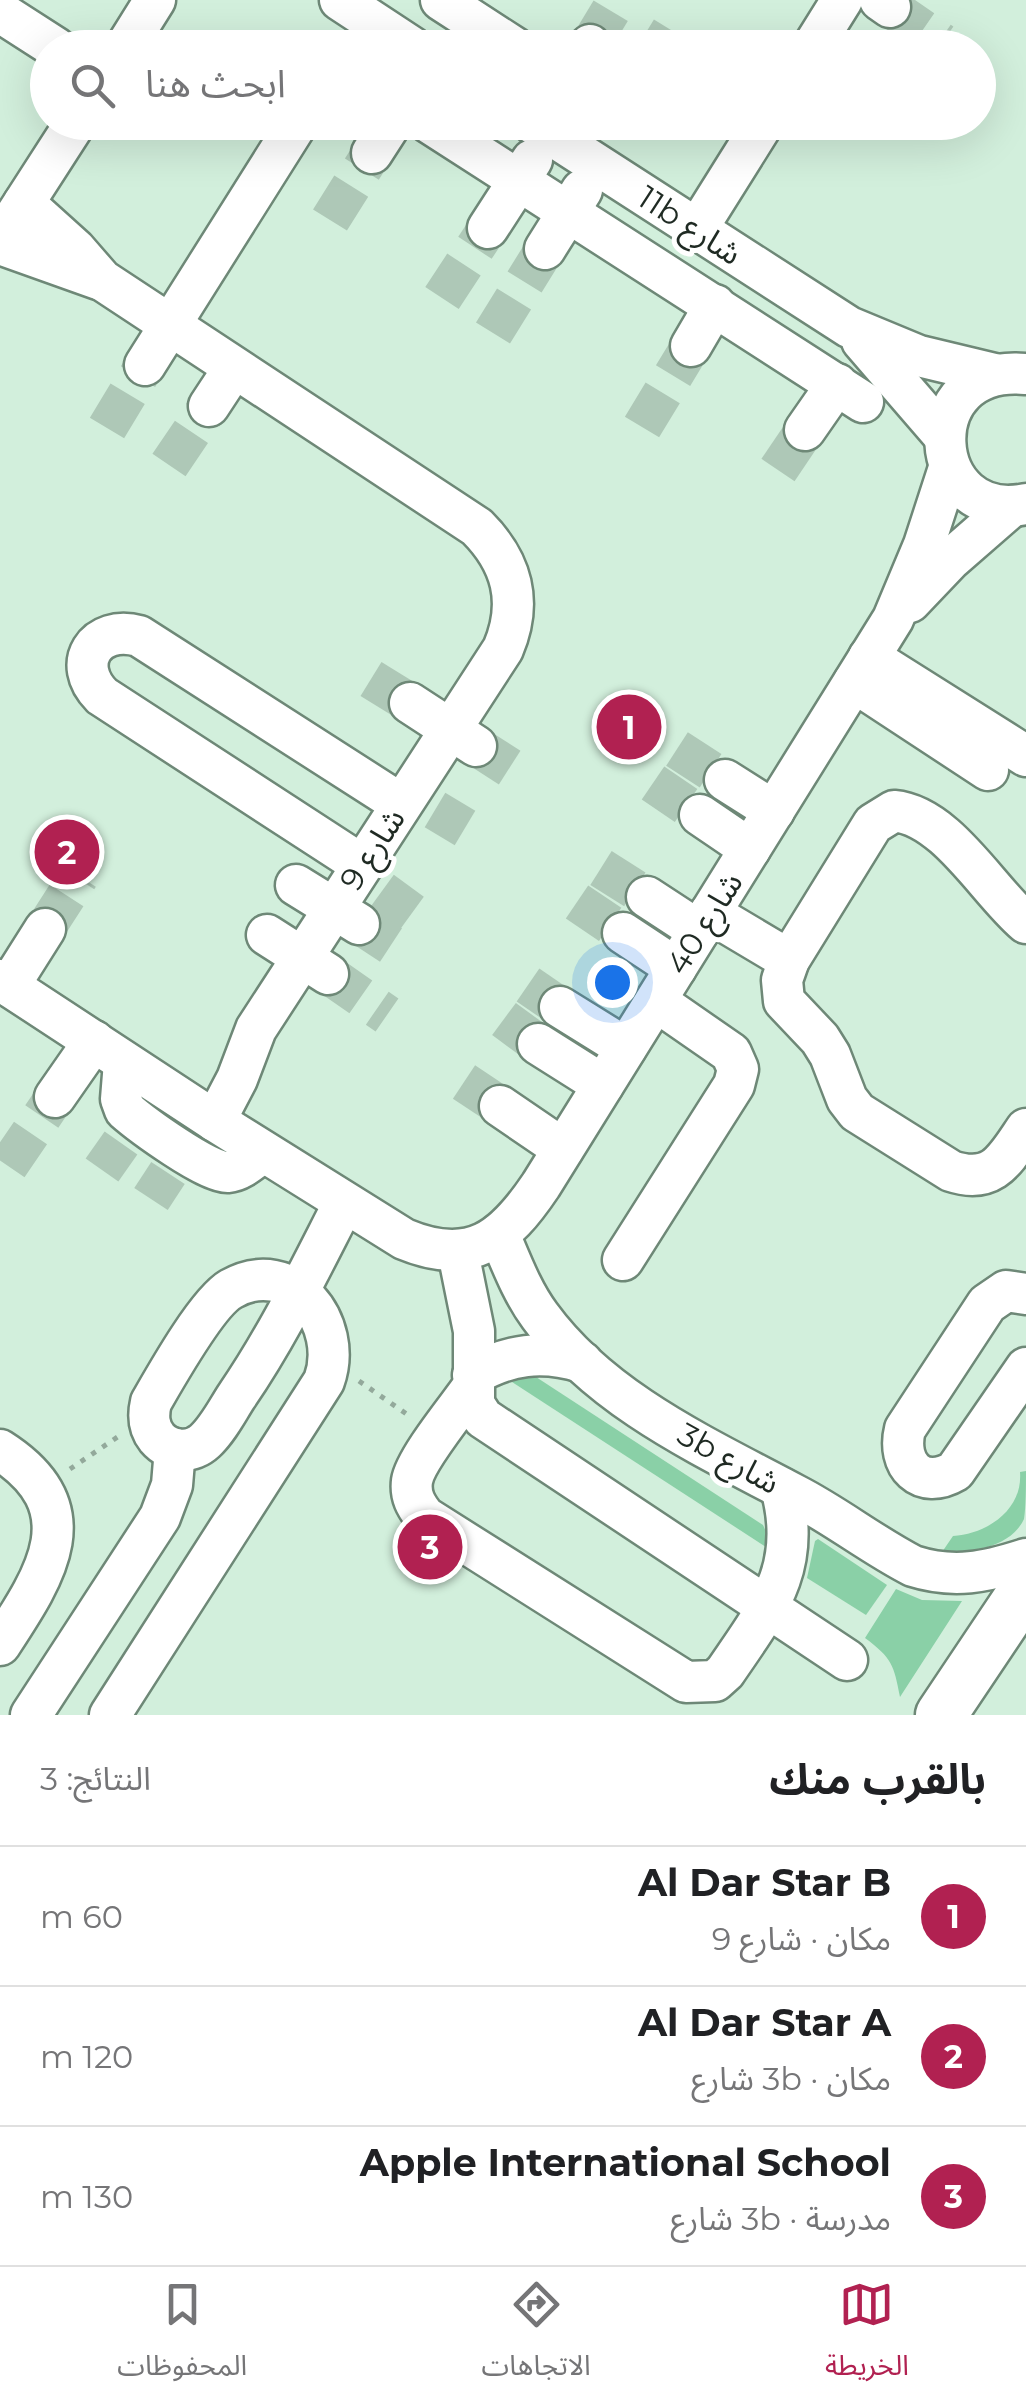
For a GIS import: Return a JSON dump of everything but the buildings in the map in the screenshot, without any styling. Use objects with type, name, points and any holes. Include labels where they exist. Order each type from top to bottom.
[{"type":"main road","points":[[941,1715],[1026,1588]]},
{"type":"street","points":[[136,30],[155,0]]},
{"type":"street","points":[[441,0],[486,12]]},
{"type":"street","points":[[823,30],[842,0]]},
{"type":"street","points":[[0,12],[30,31]]},
{"type":"street","points":[[8,222],[64,140]]},
{"type":"street","points":[[146,365],[287,140]]},
{"type":"street","points":[[456,140],[841,387],[798,426]]},
{"type":"street","points":[[488,228],[519,180],[566,140]]},
{"type":"street","points":[[545,249],[569,211],[567,140]]},
{"type":"street","name":"11b شارع","points":[[568,140],[849,327],[919,356],[1013,370]]},
{"type":"street","points":[[697,229],[753,140]]},
{"type":"street","name":"شارع 9","points":[[8,222],[75,250],[102,280],[456,515],[486,552],[496,586],[499,621],[487,670],[463,737],[367,876],[315,966],[256,1030],[237,1079],[200,1112]]},
{"type":"street","points":[[690,346],[715,306]]},
{"type":"street","name":"11b شارع","points":[[849,327],[898,380],[975,496],[993,504],[1019,505]]},
{"type":"street","points":[[209,406],[234,368]]},
{"type":"street","name":"شارع 40","points":[[458,1252],[477,1248],[499,1234],[528,1204],[563,1149],[893,619],[924,545],[946,452],[948,415],[958,397],[974,383],[1013,370]]},
{"type":"street","name":"شارع 40","points":[[893,619],[950,560],[1019,505]]},
{"type":"street","points":[[367,876],[102,696],[92,686],[87,671],[88,656],[96,643],[109,634],[124,632],[138,636],[415,802]]},
{"type":"street","points":[[862,670],[1026,756]]},
{"type":"street","points":[[862,670],[988,770]]},
{"type":"street","points":[[410,704],[463,737]]},
{"type":"street","points":[[724,780],[774,811]]},
{"type":"street","points":[[1026,923],[948,840],[918,817],[894,811],[874,824],[789,960],[782,980],[784,1001],[820,1040],[847,1100],[866,1120],[951,1171],[968,1176],[984,1174],[999,1166],[1026,1129]]},
{"type":"street","points":[[700,815],[750,848]]},
{"type":"street","points":[[296,885],[347,916]]},
{"type":"street","points":[[647,897],[789,960]]},
{"type":"street","points":[[45,929],[4,983],[404,1240],[458,1252],[474,1331],[474,1404],[495,1430],[847,1660]]},
{"type":"street","points":[[623,933],[731,1052],[738,1069],[734,1085],[623,1260]]},
{"type":"street","points":[[267,935],[315,966]]},
{"type":"street","points":[[560,1007],[626,1048]]},
{"type":"street","points":[[538,1044],[603,1085]]},
{"type":"street","points":[[55,1098],[109,1052]]},
{"type":"street","points":[[109,1052],[129,1131],[176,1161],[225,1172],[236,1170],[263,1152]]},
{"type":"street","points":[[500,1106],[563,1149]]},
{"type":"street","points":[[162,1435],[197,1446],[212,1432],[258,1364],[344,1203]]},
{"type":"street","name":"3b شارع","points":[[499,1234],[538,1314],[582,1362],[693,1441],[885,1551],[932,1572],[970,1574],[1026,1559]]},
{"type":"street","points":[[31,1715],[152,1532],[167,1502],[162,1435],[151,1402],[216,1300],[232,1288],[261,1281],[279,1283],[299,1292],[325,1326],[330,1360],[319,1390],[110,1715]]},
{"type":"street","points":[[1026,1294],[1006,1291],[987,1304],[905,1429],[901,1444],[904,1461],[915,1473],[930,1479],[956,1471],[1026,1368]]},
{"type":"street","points":[[582,1362],[560,1355],[526,1355],[492,1364],[472,1381],[414,1472],[412,1496],[425,1516],[674,1676],[700,1684],[715,1681],[726,1672],[767,1607],[787,1562],[788,1513],[781,1488]]},
{"type":"street","points":[[0,1450],[23,1465],[44,1490],[53,1522],[46,1570],[0,1645]]},
{"type":"path","points":[[330,1360],[439,1436]]},
{"type":"path","points":[[44,1490],[101,1447],[162,1435]]},
{"type":"green space","points":[[536,1377],[763,1525],[768,1536],[766,1547],[512,1382]]},
{"type":"green space","points":[[1026,1471],[1024,1519],[1018,1529],[987,1547],[940,1555],[953,1536],[978,1530],[1000,1518],[1016,1498],[1020,1472]]},
{"type":"green space","points":[[818,1539],[887,1585],[866,1615],[807,1578]]},
{"type":"green space","points":[[896,1589],[922,1600],[962,1601],[900,1697],[890,1663],[865,1638]]},
{"type":"tunnel","points":[[599,30],[616,2]]},
{"type":"tunnel","points":[[890,7],[923,30]]},
{"type":"tunnel","points":[[330,220],[372,153]]},
{"type":"tunnel","points":[[442,298],[488,228]]},
{"type":"tunnel","points":[[493,333],[545,249]]},
{"type":"tunnel","points":[[642,427],[691,346]]},
{"type":"tunnel","points":[[107,428],[145,365]]},
{"type":"tunnel","points":[[169,465],[209,406]]},
{"type":"tunnel","points":[[778,470],[805,430]]},
{"type":"tunnel","points":[[371,679],[410,703]]},
{"type":"tunnel","points":[[476,746],[515,771]]},
{"type":"tunnel","points":[[677,749],[725,780]]},
{"type":"tunnel","points":[[653,783],[700,815]]},
{"type":"tunnel","points":[[435,810],[465,828]]},
{"type":"tunnel","points":[[601,868],[647,897]]},
{"type":"tunnel","points":[[45,929],[79,876]]},
{"type":"tunnel","points":[[382,891],[412,913]]},
{"type":"tunnel","points":[[577,902],[623,933]]},
{"type":"tunnel","points":[[359,924],[391,945]]},
{"type":"tunnel","points":[[328,974],[387,1015]]},
{"type":"tunnel","points":[[528,985],[560,1007]]},
{"type":"tunnel","points":[[504,1019],[538,1044]]},
{"type":"tunnel","points":[[464,1082],[500,1106]]},
{"type":"tunnel","points":[[8,1166],[55,1097]]},
{"type":"tunnel","points":[[102,1170],[121,1143]]},
{"type":"tunnel","points":[[151,1199],[168,1173]]},
{"type":"place","name":"Al Dar Star B","points":[[629,727]]},
{"type":"place","name":"Al Dar Star A","points":[[67,852]]},
{"type":"place","name":"Apple International School","points":[[430,1547]]}]
